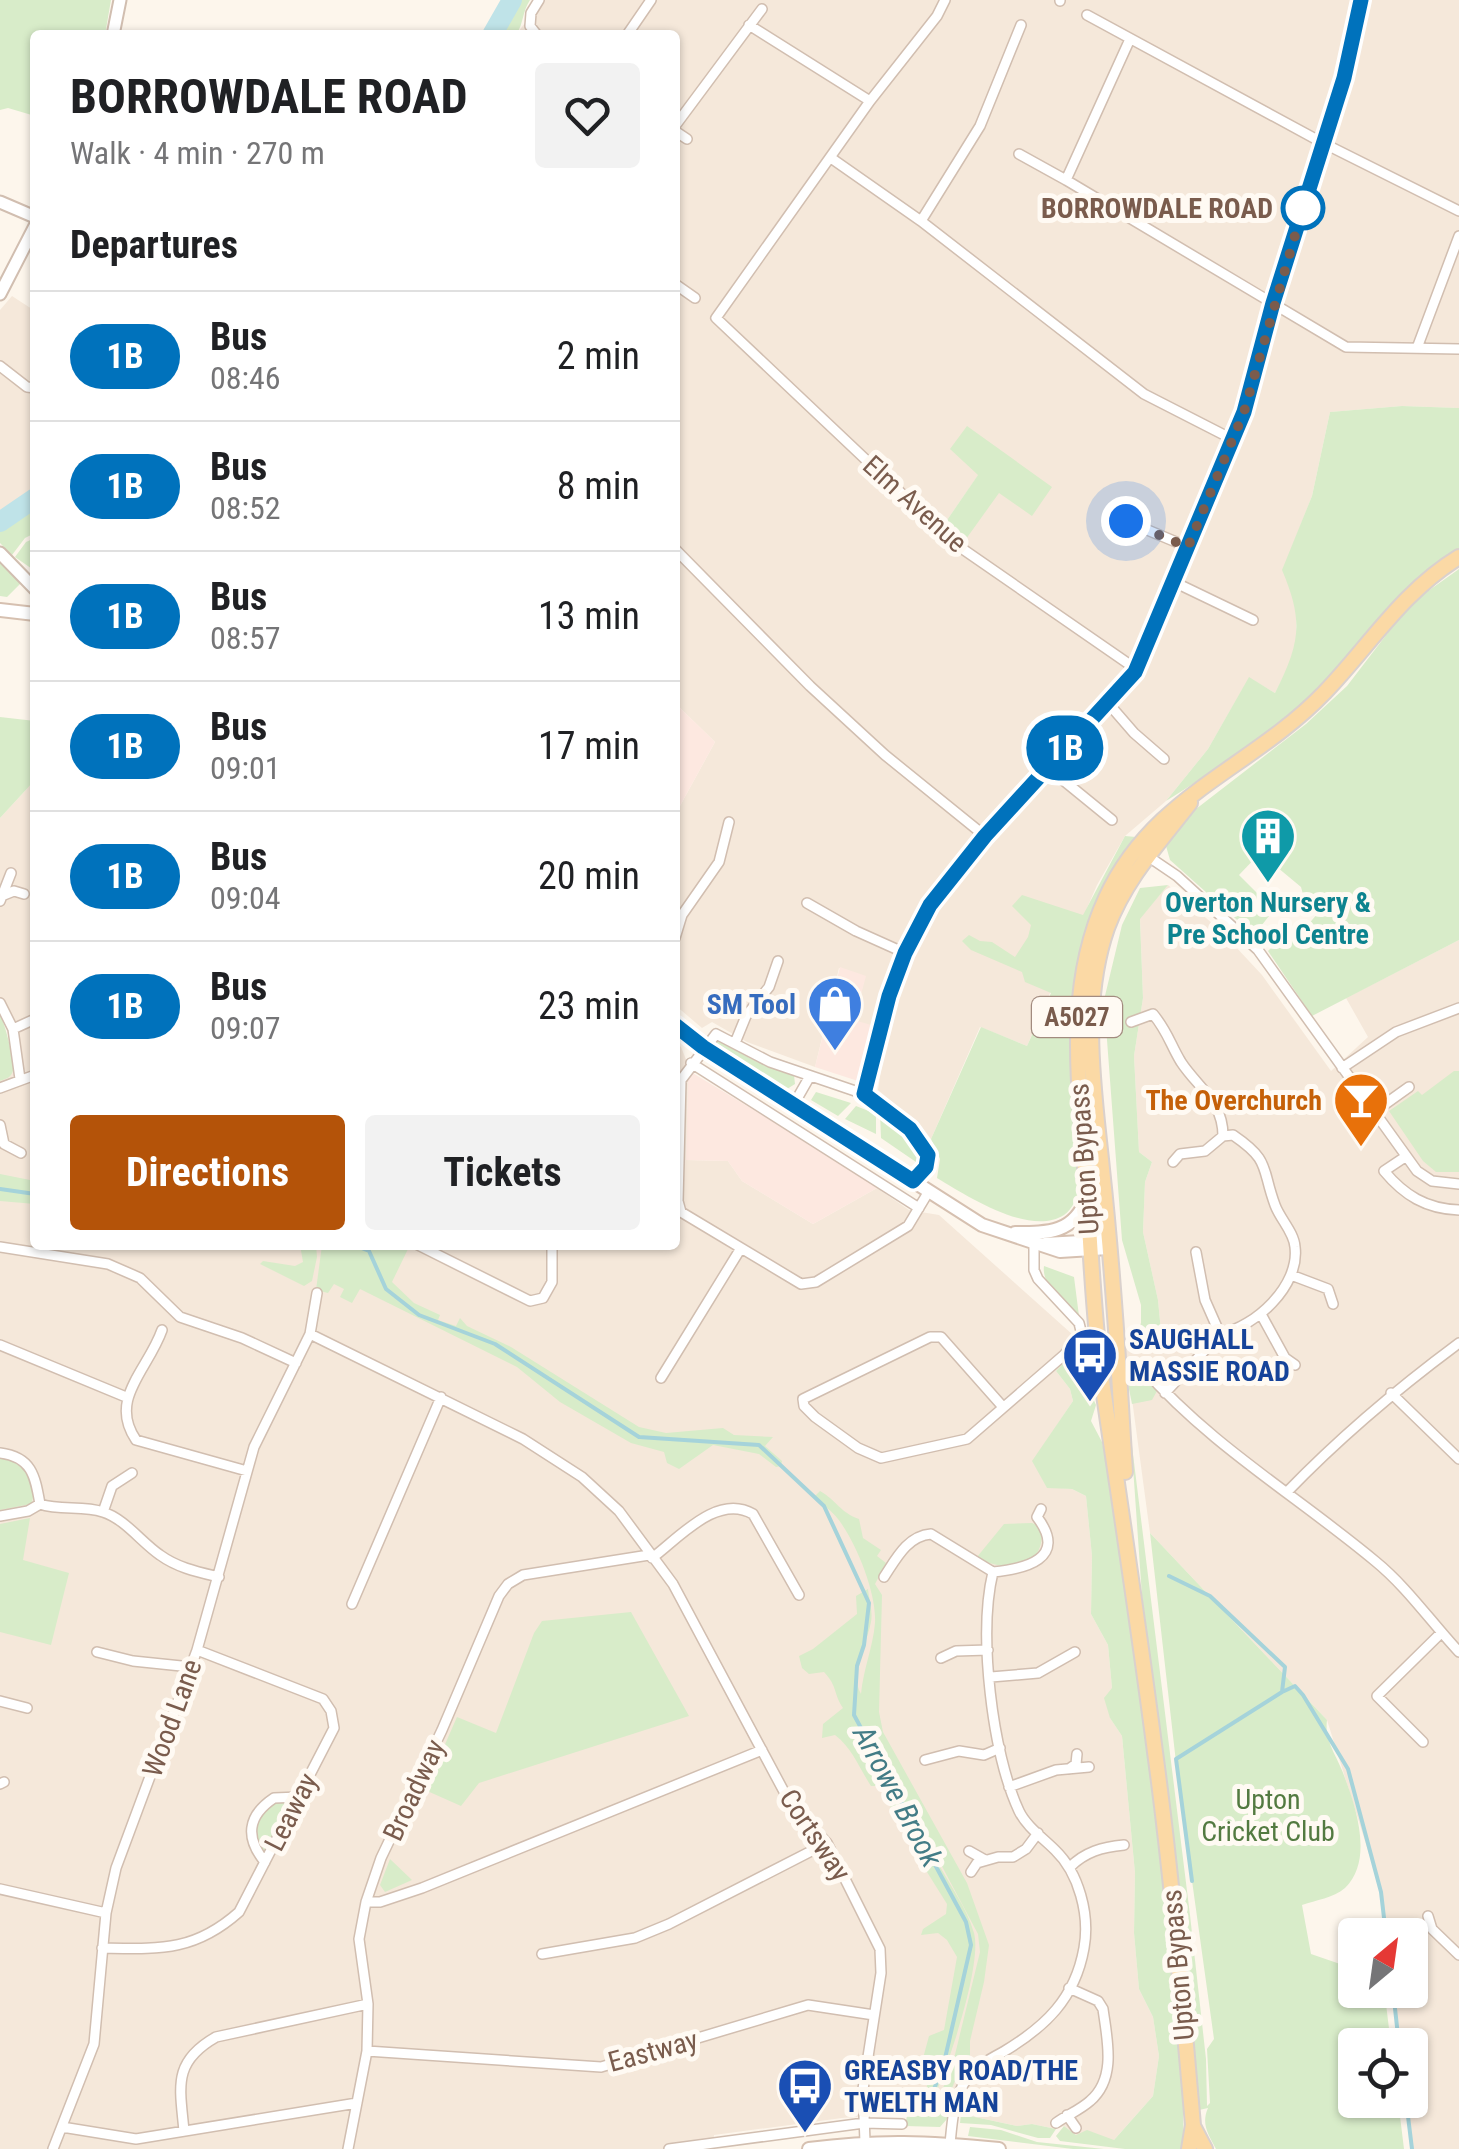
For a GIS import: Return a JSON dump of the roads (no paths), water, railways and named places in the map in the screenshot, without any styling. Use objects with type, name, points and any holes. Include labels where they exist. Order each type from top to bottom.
[{"type":"main road","name":"Upton Bypass","points":[[1099,1244],[1087,1198],[1078,1060],[1079,989],[1090,938],[1105,898],[1173,808],[1290,725],[1326,691],[1400,603],[1459,556]]},
{"type":"main road","points":[[0,610],[30,613]]},
{"type":"main road","name":"Upton Bypass","points":[[1141,852],[1116,906],[1098,962],[1091,1038],[1099,1244],[1130,1568],[1175,1922],[1193,2125],[1188,2149]]},
{"type":"main road","points":[[680,1028],[703,1047],[982,1225],[1035,1244],[1099,1244]]},
{"type":"main road","points":[[1002,1233],[1062,1229],[1076,1219],[1087,1198]]},
{"type":"main road","name":"Upton Bypass","points":[[1193,2125],[1204,2149]]},
{"type":"main road","points":[[808,2149],[922,2141],[999,2149]]},
{"type":"street","points":[[114,30],[120,0]]},
{"type":"street","points":[[533,30],[530,19],[540,0]]},
{"type":"street","points":[[630,30],[651,0]]},
{"type":"street","points":[[945,0],[831,158],[921,221],[1144,394],[1232,440]]},
{"type":"street","points":[[864,1094],[889,996],[905,953],[930,905],[985,836],[1136,669],[1244,412],[1273,303],[1344,78],[1361,0]]},
{"type":"street","points":[[680,122],[762,10]]},
{"type":"street","points":[[1087,15],[1459,211]]},
{"type":"street","points":[[749,25],[870,101]]},
{"type":"street","points":[[921,221],[980,126],[1021,26]]},
{"type":"street","points":[[1066,180],[1130,40]]},
{"type":"street","points":[[680,133],[687,139]]},
{"type":"street","points":[[1019,154],[1346,347],[1459,349]]},
{"type":"street","name":"Elm Avenue","points":[[831,158],[716,318],[954,544],[1136,669]]},
{"type":"street","points":[[0,202],[30,215]]},
{"type":"street","points":[[0,294],[30,236]]},
{"type":"street","points":[[1417,348],[1459,236]]},
{"type":"street","points":[[680,288],[695,298]]},
{"type":"street","points":[[0,366],[30,387]]},
{"type":"street","points":[[1126,521],[1188,547]]},
{"type":"street","points":[[0,553],[30,584]]},
{"type":"street","points":[[680,555],[810,686],[885,755],[985,836]]},
{"type":"street","points":[[1174,582],[1253,620]]},
{"type":"street","points":[[1108,703],[1134,734],[1164,759]]},
{"type":"street","points":[[1048,768],[1112,820]]},
{"type":"street","points":[[680,926],[689,903],[719,862],[729,822]]},
{"type":"street","points":[[1141,852],[1177,876],[1258,950],[1417,1172],[1432,1181],[1459,1184]]},
{"type":"street","points":[[1,899],[11,874]]},
{"type":"street","points":[[1,899],[14,891],[24,894]]},
{"type":"street","points":[[807,903],[905,953]]},
{"type":"street","points":[[734,1044],[746,1016],[769,987],[778,961]]},
{"type":"street","points":[[0,1003],[14,1028],[20,1080]]},
{"type":"street","points":[[1342,1068],[1396,1032],[1459,1008]]},
{"type":"street","points":[[1131,1022],[1153,1014],[1168,1032],[1184,1066],[1219,1107],[1224,1136]]},
{"type":"street","points":[[14,1028],[30,1021]]},
{"type":"street","points":[[680,1143],[681,1080],[716,1034],[770,1062],[864,1094],[910,1129],[926,1148],[926,1167],[913,1181]]},
{"type":"street","points":[[691,1063],[919,1208]]},
{"type":"street","points":[[794,1104],[810,1076]]},
{"type":"street","points":[[0,1088],[30,1077]]},
{"type":"street","points":[[1374,1112],[1409,1087]]},
{"type":"street","points":[[0,1125],[4,1144],[21,1153]]},
{"type":"street","points":[[1165,1393],[1220,1334],[1262,1316],[1292,1276],[1296,1249],[1275,1204],[1267,1168],[1257,1152],[1242,1140],[1233,1134],[1224,1136],[1205,1151],[1180,1154],[1172,1162]]},
{"type":"street","points":[[1405,1158],[1384,1170],[1400,1190],[1444,1210],[1459,1210]]},
{"type":"street","points":[[680,1208],[806,1285],[908,1226],[929,1191]]},
{"type":"street","points":[[1004,1406],[950,1345],[941,1337],[930,1336],[803,1399],[804,1406],[858,1448],[881,1458],[967,1439],[1080,1340],[1081,1327],[1034,1270],[1035,1244]]},
{"type":"street","points":[[0,1247],[124,1270],[140,1278],[180,1317],[242,1338],[296,1364]]},
{"type":"street","points":[[661,1378],[741,1248]]},
{"type":"street","points":[[428,1250],[530,1300],[542,1298],[552,1282],[552,1250]]},
{"type":"street","points":[[1196,1252],[1204,1300],[1220,1334]]},
{"type":"street","points":[[1292,1276],[1328,1290],[1333,1304]]},
{"type":"street","name":"Wood Lane","points":[[54,2149],[94,2044],[106,1914],[116,1868],[191,1667],[246,1471],[310,1334],[316,1294]]},
{"type":"street","points":[[1262,1316],[1285,1358],[1296,1365]]},
{"type":"street","points":[[162,1330],[154,1352],[126,1397],[125,1420],[136,1440],[246,1471]]},
{"type":"street","name":"Cortsway","points":[[310,1334],[523,1439],[582,1476],[619,1511],[681,1598],[789,1801],[826,1843],[880,1949],[881,1973],[863,2089],[865,2142]]},
{"type":"street","points":[[1287,1492],[1339,1438],[1459,1343]]},
{"type":"street","points":[[0,1345],[126,1397]]},
{"type":"street","points":[[1143,1368],[1219,1443],[1379,1564],[1459,1652]]},
{"type":"street","points":[[1392,1393],[1459,1460]]},
{"type":"street","points":[[352,1604],[441,1397]]},
{"type":"street","points":[[0,1453],[13,1455],[32,1469],[40,1504]]},
{"type":"street","points":[[103,1512],[112,1486],[132,1473]]},
{"type":"street","points":[[40,1504],[103,1512],[182,1568],[219,1576]]},
{"type":"street","points":[[0,1516],[28,1512],[40,1504]]},
{"type":"street","points":[[650,1557],[721,1508],[739,1507],[752,1514],[799,1596]]},
{"type":"street","points":[[884,1577],[909,1542],[924,1534],[931,1534],[992,1572],[1032,1567],[1046,1544],[1038,1517],[1041,1508]]},
{"type":"street","name":"Broadway","points":[[348,2149],[366,2051],[368,2004],[359,1940],[366,1902],[381,1858],[442,1730],[499,1596],[508,1584],[523,1575],[650,1557]]},
{"type":"street","points":[[950,2144],[955,2104],[964,2082],[981,2065],[1055,2016],[1084,1948],[1083,1908],[1070,1867],[1021,1816],[1009,1787],[988,1650],[992,1572]]},
{"type":"street","points":[[1424,1742],[1377,1696],[1441,1633]]},
{"type":"street","name":"Leaway","points":[[102,1948],[172,1948],[205,1938],[239,1912],[334,1728],[332,1711],[323,1699],[196,1650]]},
{"type":"street","points":[[941,1658],[956,1650],[988,1650]]},
{"type":"street","points":[[97,1652],[133,1661],[191,1667]]},
{"type":"street","points":[[991,1677],[1038,1673],[1075,1652]]},
{"type":"street","points":[[0,1700],[26,1708]]},
{"type":"street","points":[[925,1760],[959,1751],[984,1755],[1000,1748]]},
{"type":"street","points":[[366,1902],[380,1902],[422,1888],[762,1750]]},
{"type":"street","points":[[1069,1769],[1076,1764],[1076,1754]]},
{"type":"street","points":[[1009,1787],[1056,1770],[1088,1767]]},
{"type":"street","points":[[266,1862],[250,1837],[252,1820],[274,1798],[299,1797]]},
{"type":"street","points":[[972,1872],[977,1863],[1020,1854],[1038,1833]]},
{"type":"street","points":[[542,1954],[635,1938],[826,1843]]},
{"type":"street","points":[[1070,1867],[1080,1857],[1100,1848],[1124,1845]]},
{"type":"street","points":[[969,1851],[988,1860]]},
{"type":"street","points":[[0,1889],[106,1914]]},
{"type":"street","points":[[1428,1916],[1432,1929],[1459,1955]]},
{"type":"street","points":[[1056,2123],[1098,2093],[1108,2064],[1103,2009],[1098,2001],[1070,1988]]},
{"type":"street","points":[[184,2131],[179,2083],[186,2063],[203,2045],[216,2038],[368,2004]]},
{"type":"street","name":"Eastway","points":[[366,2051],[601,2067],[808,2005],[874,2014]]},
{"type":"street","points":[[62,2127],[136,2139],[357,2104]]},
{"type":"street","points":[[1068,2116],[1076,2128]]},
{"type":"street","points":[[669,2149],[864,2123],[902,2124]]},
{"type":"waterway","name":"Arrowe Brook","points":[[495,30],[512,0]]},
{"type":"waterway","name":"Arrowe Brook","points":[[0,522],[30,501]]},
{"type":"waterway","name":"Arrowe Brook","points":[[0,1189],[30,1193]]},
{"type":"waterway","name":"Arrowe Brook","points":[[366,1250],[386,1289],[419,1315],[495,1344],[639,1437],[759,1445],[824,1506],[869,1603],[857,1666],[854,1715],[966,1922],[971,1945],[943,2067],[927,2106]]},
{"type":"waterway","points":[[1169,1576],[1210,1596],[1285,1667],[1282,1692],[1176,1759],[1192,1881]]},
{"type":"waterway","points":[[1282,1692],[1295,1686],[1303,1695],[1348,1769],[1381,1892],[1384,1918]]},
{"type":"waterway","points":[[1395,2008],[1397,2028]]},
{"type":"waterway","points":[[1408,2118],[1412,2149]]},
{"type":"place","name":"BORROWDALE ROAD","points":[[1303,208]]},
{"type":"place","name":"Overton Nursery & Pre School Centre","points":[[1268,885]]},
{"type":"place","name":"SM Tool","points":[[835,1053]]},
{"type":"place","name":"The Overchurch","points":[[1361,1149]]},
{"type":"place","name":"SAUGHALL MASSIE ROAD","points":[[1090,1404]]},
{"type":"place","name":"GREASBY ROAD/THE TWELTH MAN","points":[[805,2135]]},
{"type":"park label","name":"Upton Cricket Club","points":[[1268,1815]]}]
